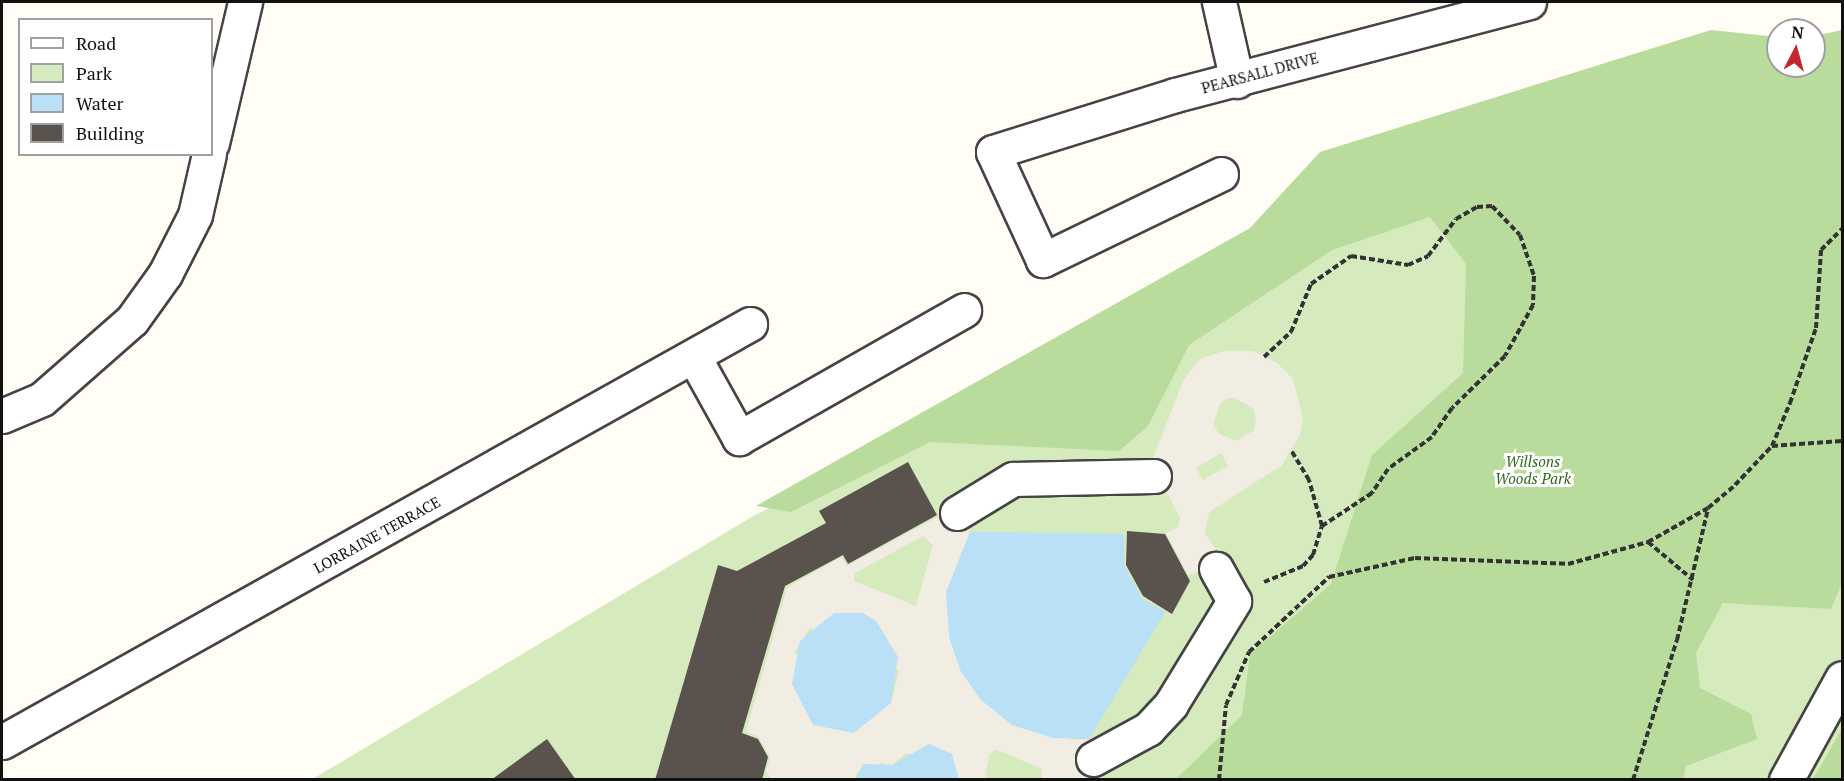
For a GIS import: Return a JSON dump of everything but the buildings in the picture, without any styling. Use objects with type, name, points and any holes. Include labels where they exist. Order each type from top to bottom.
[{"type":"street","points":[[213,139],[245,2]]},
{"type":"street","points":[[1219,2],[1237,81]]},
{"type":"street","name":"PEARSALL DRIVE","points":[[1221,174],[1043,260],[993,152],[1091,119],[1529,2]]},
{"type":"street","points":[[2,416],[42,399],[132,320],[165,274],[195,215],[209,156]]},
{"type":"street","points":[[694,357],[739,438],[964,310]]},
{"type":"street","name":"LORRAINE TERRACE","points":[[2,742],[750,324]]},
{"type":"street","points":[[957,513],[986,490],[1022,477],[1154,476]]},
{"type":"street","points":[[1093,759],[1148,729],[1171,704],[1234,601],[1216,568]]},
{"type":"street","points":[[1786,780],[1842,678]]},
{"type":"path","points":[[1264,357],[1291,333],[1311,284],[1351,256],[1408,264],[1428,256],[1456,219],[1477,207],[1492,206],[1521,235],[1534,276],[1533,305],[1505,356],[1452,408],[1432,437],[1388,469],[1371,493],[1322,526]]},
{"type":"path","points":[[1219,780],[1226,705],[1249,652],[1329,577],[1415,558],[1568,564],[1648,542],[1708,508],[1772,446],[1816,328],[1821,250],[1842,229]]},
{"type":"path","points":[[1772,446],[1842,441]]},
{"type":"path","points":[[1262,584],[1303,566],[1313,555],[1322,526],[1309,480],[1291,450]]},
{"type":"path","points":[[1633,780],[1694,580],[1708,508]]},
{"type":"path","points":[[1648,542],[1694,580]]},
{"type":"green space","points":[[1711,30],[1766,36],[1766,78],[1826,78],[1826,33],[1842,30],[1842,583],[1831,609],[1723,603],[1696,653],[1700,688],[1751,714],[1757,739],[1686,766],[1683,779],[1176,779],[1242,715],[1250,654],[1331,584],[1372,455],[1463,373],[1466,264],[1430,217],[1332,250],[1189,345],[1148,426],[1119,451],[930,442],[791,512],[756,506],[1250,228],[1320,152]]},
{"type":"green space","name":"Willsons Woods Park","points":[[1842,52],[1842,779],[311,780],[755,515],[1234,271],[1840,73]]},
{"type":"green space","points":[[1842,729],[1842,779],[1813,779]]},
{"type":"shaded area","points":[[1224,351],[1253,351],[1277,363],[1293,379],[1303,419],[1300,435],[1282,465],[1209,512],[1205,534],[1225,563],[1188,575],[1166,533],[1178,527],[1180,518],[1166,491],[1154,487],[1153,458],[1184,379],[1200,359]],"holes":[[[1232,397],[1253,408],[1256,418],[1254,430],[1237,441],[1219,434],[1213,424],[1221,402]],[[1221,453],[1228,466],[1203,480],[1196,468]]]},
{"type":"shaded area","points":[[948,502],[970,532],[946,592],[1071,740],[1089,739],[1095,770],[1089,779],[1042,779],[1042,769],[995,749],[989,756],[985,779],[959,779],[906,753],[892,765],[881,763],[857,772],[856,779],[771,779],[766,771],[770,757],[758,736],[746,732],[787,588],[841,557],[847,566],[939,516]],"holes":[[[923,536],[933,545],[916,606],[854,581],[855,573]],[[810,628],[899,670],[891,703],[794,653]]]},
{"type":"water","points":[[970,532],[1124,534],[1124,565],[1142,599],[1165,612],[1089,739],[1053,738],[1012,725],[981,700],[961,672],[949,637],[946,592]]},
{"type":"water","points":[[834,613],[863,613],[876,621],[898,657],[891,703],[854,733],[813,725],[792,684],[800,641]]},
{"type":"water","points":[[929,744],[952,754],[959,779],[856,779],[863,764],[892,765]]}]
